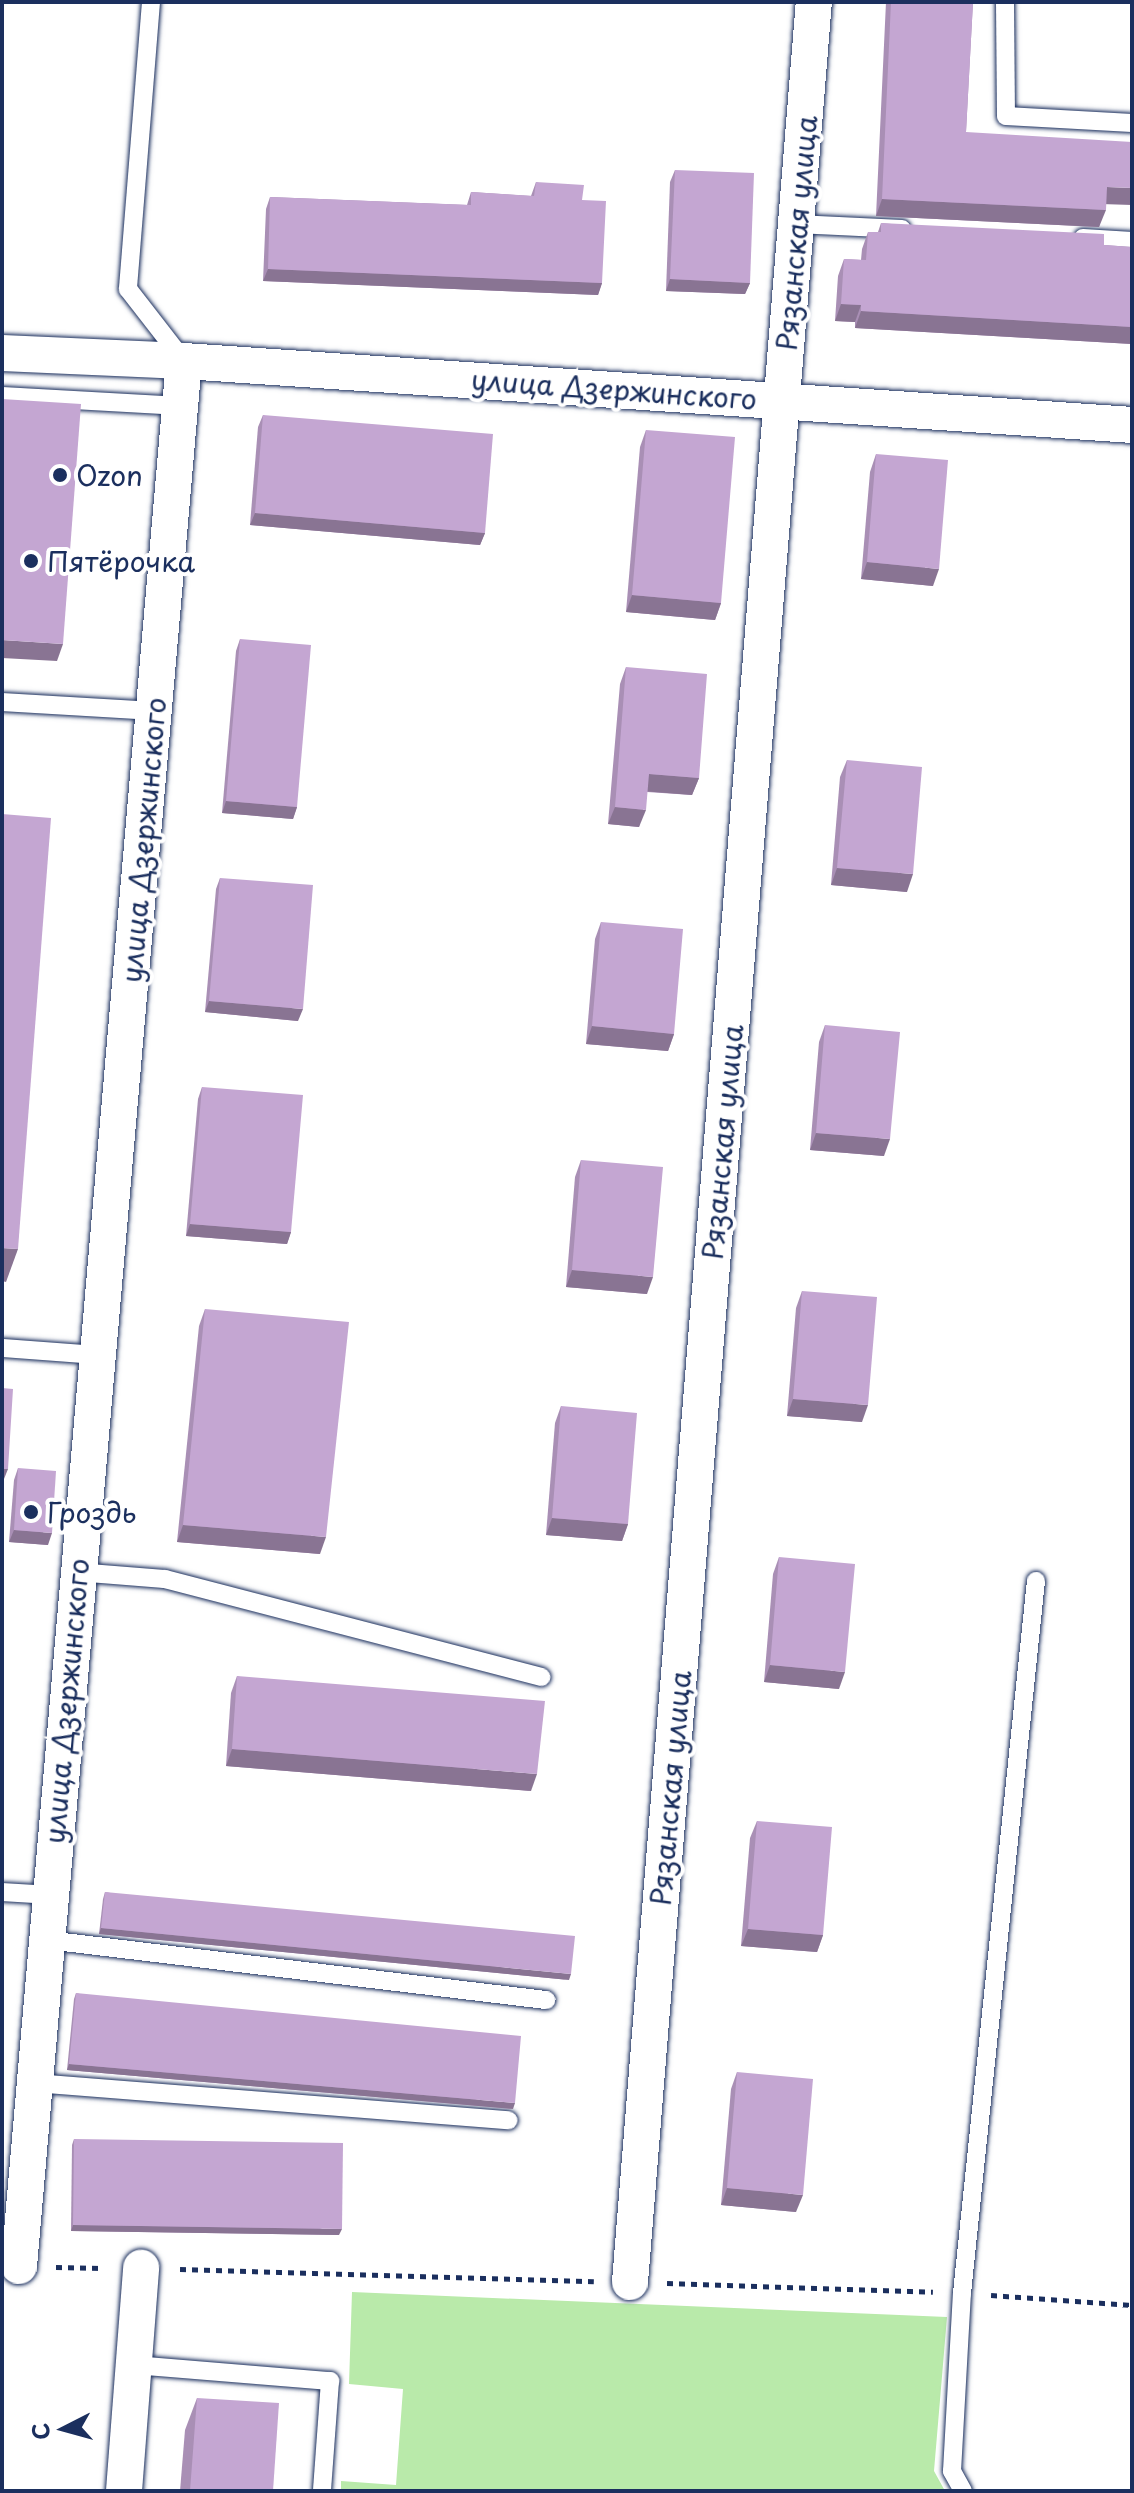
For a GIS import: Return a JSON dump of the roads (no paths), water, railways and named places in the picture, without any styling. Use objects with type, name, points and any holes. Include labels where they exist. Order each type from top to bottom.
[{"type":"street","name":"Рязанская улица","points":[[630,2282],[814,2]]},
{"type":"street","points":[[2,353],[184,361]]},
{"type":"street","name":"улица Дзержинского","points":[[10,2266],[34,2083],[76,1572],[98,1355],[184,361],[1132,425]]},
{"type":"street","points":[[124,2491],[141,2268]]},
{"type":"lane","points":[[151,2],[128,289],[184,361]]},
{"type":"lane","points":[[1005,2],[1006,116],[1132,123]]},
{"type":"lane","points":[[796,224],[924,230]]},
{"type":"lane","points":[[1068,237],[1132,241]]},
{"type":"lane","points":[[2,396],[181,406]]},
{"type":"lane","points":[[2,702],[154,711]]},
{"type":"lane","points":[[2,1348],[98,1355]]},
{"type":"lane","points":[[76,1572],[165,1579],[541,1677]]},
{"type":"lane","points":[[963,2491],[952,2471],[962,2293],[1036,1581]]},
{"type":"lane","points":[[2,1892],[51,1895]]},
{"type":"lane","points":[[47,1940],[546,2000]]},
{"type":"lane","points":[[34,2083],[509,2120]]},
{"type":"lane","points":[[134,2365],[330,2381],[322,2491]]},
{"type":"place","name":"Ozon","points":[[60,475]]},
{"type":"place","name":"Пятёрочка","points":[[31,561]]},
{"type":"place","name":"Гроздь","points":[[31,1512]]}]
